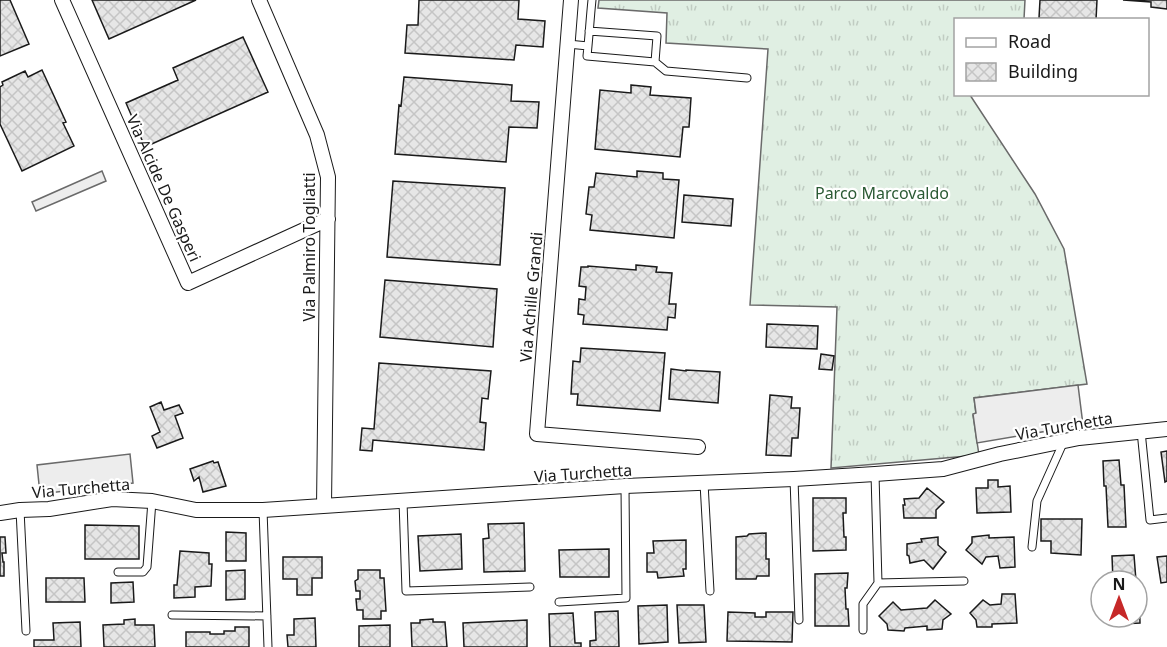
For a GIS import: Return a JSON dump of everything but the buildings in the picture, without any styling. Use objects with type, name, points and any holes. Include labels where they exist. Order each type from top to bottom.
[{"type":"street","name":"Via Alcide De Gasperi","points":[[62,0],[188,283],[328,219]]},
{"type":"street","name":"Via Palmiro Togliatti","points":[[259,0],[317,135],[328,177],[324,506]]},
{"type":"street","name":"Via Achille Grandi","points":[[571,0],[537,434],[698,447]]},
{"type":"street","name":"Via Turchetta","points":[[0,513],[112,499],[152,501],[196,510],[263,510],[625,486],[875,474],[943,469],[1064,441],[1167,429]]},
{"type":"lane","points":[[592,0],[588,57],[655,62],[666,71],[747,78]]},
{"type":"lane","points":[[590,31],[657,36],[655,62]]},
{"type":"lane","points":[[568,44],[588,46]]},
{"type":"lane","points":[[1141,431],[1150,520],[1167,518]]},
{"type":"lane","points":[[1032,547],[1037,501],[1064,441]]},
{"type":"lane","points":[[863,630],[863,604],[878,583],[875,474]]},
{"type":"lane","points":[[794,479],[799,621]]},
{"type":"lane","points":[[704,483],[710,591]]},
{"type":"lane","points":[[559,602],[626,598],[625,486]]},
{"type":"lane","points":[[118,572],[143,572],[147,567],[152,501]]},
{"type":"lane","points":[[403,501],[406,591],[530,587]]},
{"type":"lane","points":[[20,510],[26,631]]},
{"type":"lane","points":[[263,510],[268,647]]},
{"type":"lane","points":[[878,583],[964,581]]},
{"type":"lane","points":[[172,615],[267,616]]},
{"type":"green space","name":"Parco Marcovaldo","points":[[599,0],[1025,0],[1024,18],[954,18],[954,96],[971,96],[1035,194],[1064,249],[1087,384],[974,398],[976,414],[973,415],[979,455],[831,468],[837,307],[750,305],[768,49],[666,43],[667,13],[598,8]]},
{"type":"shaded area","points":[[102,171],[106,181],[36,211],[32,202]]},
{"type":"shaded area","points":[[1078,385],[1083,425],[977,443],[973,414],[976,413],[974,398]]},
{"type":"shaded area","points":[[130,454],[133,483],[40,494],[37,465]]}]
